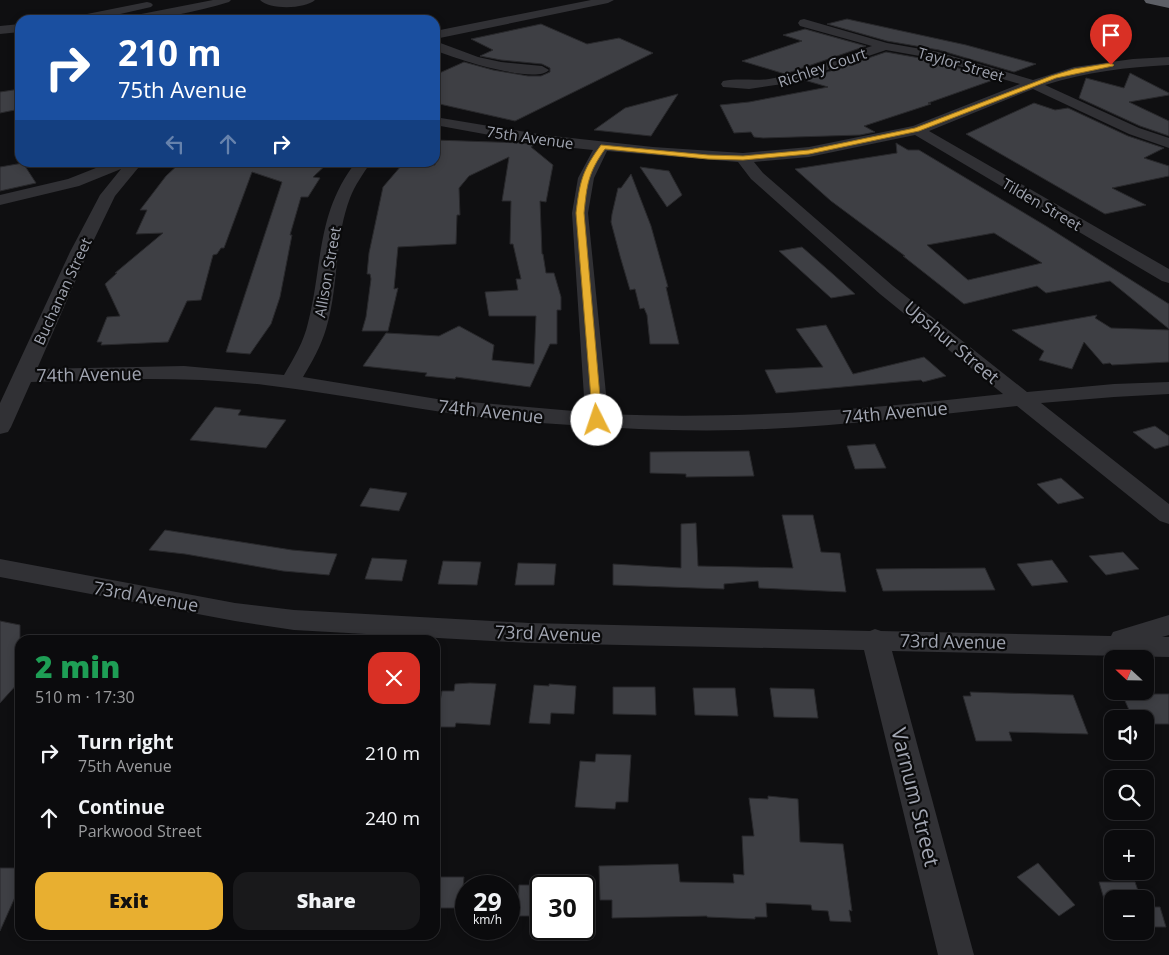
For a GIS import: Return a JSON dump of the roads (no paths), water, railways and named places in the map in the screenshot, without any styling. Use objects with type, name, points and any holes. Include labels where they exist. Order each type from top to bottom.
[{"type":"highway","points":[[1150,0],[1169,3]]},
{"type":"highway","points":[[1159,0],[1169,3]]},
{"type":"street","points":[[157,15],[225,0]]},
{"type":"street","points":[[266,0],[284,5],[309,0]]},
{"type":"street","points":[[440,34],[608,0]]},
{"type":"street","points":[[105,15],[161,2]]},
{"type":"street","name":"Taylor Street","points":[[804,23],[886,46],[933,55],[1033,84],[1134,131],[1169,143]]},
{"type":"street","points":[[0,30],[15,28]]},
{"type":"street","name":"Richley Court","points":[[728,84],[765,85],[791,80],[886,46]]},
{"type":"street","points":[[440,48],[452,54],[496,66],[542,70]]},
{"type":"street","name":"75th Avenue","points":[[440,122],[487,131],[603,146],[708,157],[743,158],[809,152],[917,130],[1033,84],[1092,68],[1169,61]]},
{"type":"street","name":"Tilden Street","points":[[917,130],[1169,276]]},
{"type":"street","points":[[597,420],[580,213],[583,184],[589,166],[603,146]]},
{"type":"street","name":"Upshur Street","points":[[743,158],[757,176],[794,210],[1020,398],[1061,428],[1169,516]]},
{"type":"street","points":[[0,200],[73,183],[113,167]]},
{"type":"street","name":"Buchanan Street","points":[[0,427],[79,252],[108,195],[132,167]]},
{"type":"street","name":"Allison Street","points":[[290,382],[307,354],[318,324],[337,211],[346,188],[360,167]]},
{"type":"street","points":[[1133,255],[1169,256]]},
{"type":"street","name":"74th Avenue","points":[[23,376],[201,373],[290,382],[440,406],[597,420],[672,423],[760,422],[871,414],[1066,393],[1169,388]]},
{"type":"street","name":"73rd Avenue","points":[[0,568],[130,594],[294,620],[529,633],[875,639],[1169,647]]},
{"type":"street","name":"73rd Avenue","points":[[1102,645],[1169,626]]},
{"type":"street","name":"Varnum Street","points":[[875,639],[956,955]]}]
